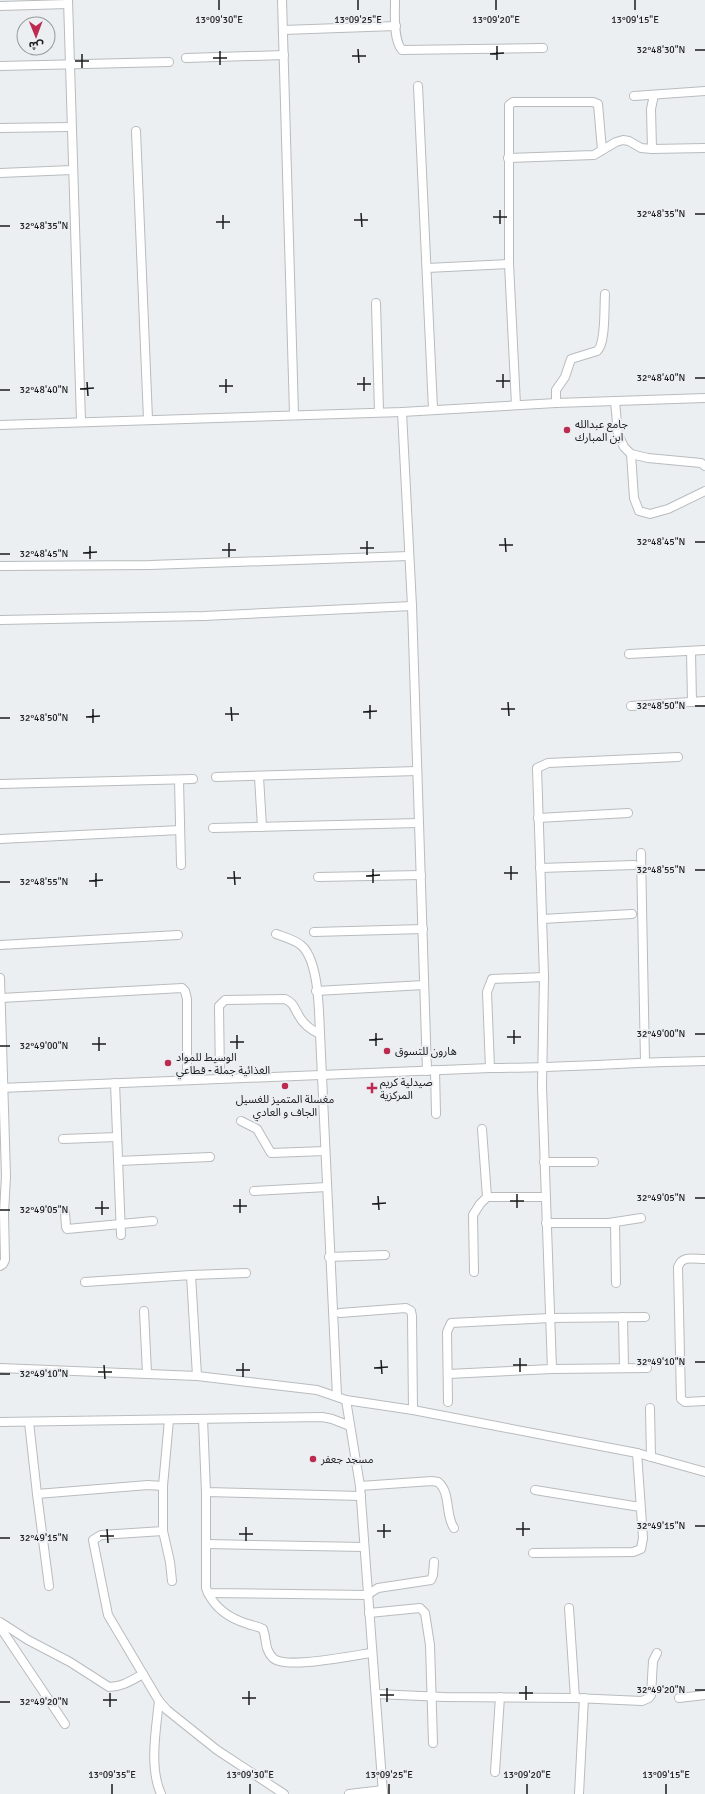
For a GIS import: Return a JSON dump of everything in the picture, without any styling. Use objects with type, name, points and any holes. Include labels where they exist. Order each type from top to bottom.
[{"type":"street","points":[[282,0],[294,414]]},
{"type":"street","points":[[395,0],[398,46],[402,50],[543,48]]},
{"type":"street","points":[[0,6],[68,2],[81,422]]},
{"type":"street","points":[[283,30],[396,26]]},
{"type":"street","points":[[186,58],[284,55]]},
{"type":"street","points":[[0,66],[169,62]]},
{"type":"street","points":[[418,86],[433,409]]},
{"type":"street","points":[[634,96],[705,92]]},
{"type":"street","points":[[652,150],[651,110],[654,95]]},
{"type":"street","points":[[516,405],[509,264],[508,104],[513,102],[593,102],[598,104],[602,150]]},
{"type":"street","points":[[0,128],[71,127]]},
{"type":"street","points":[[136,131],[148,419]]},
{"type":"street","points":[[508,158],[594,155],[623,140],[629,141],[641,148],[652,150],[705,148]]},
{"type":"street","points":[[0,173],[72,170]]},
{"type":"street","points":[[427,268],[509,264]]},
{"type":"street","points":[[556,403],[556,390],[565,377],[571,359],[600,349],[603,339],[605,294]]},
{"type":"street","points":[[376,303],[378,412]]},
{"type":"street","points":[[0,424],[294,414],[402,412],[556,403],[705,398]]},
{"type":"street","points":[[615,401],[618,434],[624,447],[631,454],[648,458],[704,464]]},
{"type":"street","points":[[402,412],[412,606],[424,985],[436,1114]]},
{"type":"street","points":[[631,454],[634,498],[639,511],[650,514],[668,509],[705,490]]},
{"type":"street","points":[[0,566],[150,565],[409,556]]},
{"type":"street","points":[[0,620],[204,616],[412,606]]},
{"type":"street","points":[[629,654],[705,650]]},
{"type":"street","points":[[691,651],[692,702]]},
{"type":"street","points":[[631,706],[705,701]]},
{"type":"street","points":[[552,1369],[542,1086],[544,976],[537,768],[548,763],[678,757]]},
{"type":"street","points":[[216,777],[417,771]]},
{"type":"street","points":[[259,776],[262,827]]},
{"type":"street","points":[[0,784],[193,779]]},
{"type":"street","points":[[179,780],[181,866]]},
{"type":"street","points":[[538,818],[628,813]]},
{"type":"street","points":[[213,828],[419,823]]},
{"type":"street","points":[[0,839],[180,830]]},
{"type":"street","points":[[641,853],[645,1062]]},
{"type":"street","points":[[540,868],[634,864]]},
{"type":"street","points":[[318,878],[421,875]]},
{"type":"street","points":[[542,919],[632,914]]},
{"type":"street","points":[[314,932],[423,929]]},
{"type":"street","points":[[276,934],[296,942],[303,947],[311,963],[316,991],[320,1034],[326,1151],[329,1258],[337,1396]]},
{"type":"street","points":[[0,945],[178,935]]},
{"type":"street","points":[[490,1068],[487,992],[492,979],[544,976]]},
{"type":"street","points":[[0,978],[6,1187],[4,1213],[5,1260],[0,1266]]},
{"type":"street","points":[[316,991],[424,985]]},
{"type":"street","points":[[1,998],[182,988],[185,991],[187,999],[187,1080]]},
{"type":"street","points":[[220,1079],[219,1006],[225,1000],[285,999],[295,1006],[298,1015],[310,1030],[320,1034]]},
{"type":"street","points":[[2,1088],[431,1070],[543,1068],[645,1062],[705,1061]]},
{"type":"street","points":[[115,1083],[121,1235]]},
{"type":"street","points":[[241,1121],[256,1128],[271,1153],[326,1151]]},
{"type":"street","points":[[482,1129],[487,1197]]},
{"type":"street","points":[[63,1140],[117,1137]]},
{"type":"street","points":[[118,1161],[210,1157]]},
{"type":"street","points":[[544,1162],[594,1162]]},
{"type":"street","points":[[254,1191],[327,1187]]},
{"type":"street","points":[[474,1272],[473,1215],[480,1204],[487,1197],[545,1197]]},
{"type":"street","points":[[65,1212],[67,1229],[153,1222]]},
{"type":"street","points":[[546,1223],[615,1222],[641,1218]]},
{"type":"street","points":[[615,1222],[616,1283]]},
{"type":"street","points":[[329,1258],[385,1255]]},
{"type":"street","points":[[705,1259],[685,1258],[680,1262],[678,1267],[681,1399],[685,1402],[705,1401]]},
{"type":"street","points":[[85,1282],[246,1272]]},
{"type":"street","points":[[192,1275],[197,1376]]},
{"type":"street","points":[[340,1313],[406,1308],[411,1311],[413,1410]]},
{"type":"street","points":[[144,1311],[147,1373]]},
{"type":"street","points":[[623,1317],[624,1368]]},
{"type":"street","points":[[448,1402],[447,1332],[451,1323],[550,1318],[646,1317]]},
{"type":"street","points":[[0,1368],[197,1376],[317,1390],[346,1400],[413,1410],[637,1453],[705,1472]]},
{"type":"street","points":[[448,1374],[552,1369],[647,1368]]},
{"type":"street","points":[[346,1400],[361,1496],[367,1595],[383,1792],[349,1794]]},
{"type":"street","points":[[650,1408],[651,1457]]},
{"type":"street","points":[[0,1422],[322,1417],[350,1426]]},
{"type":"street","points":[[203,1419],[206,1492],[206,1588],[213,1602],[224,1613],[240,1621],[263,1629],[266,1647],[270,1654],[278,1661],[292,1663],[311,1662],[372,1653]]},
{"type":"street","points":[[169,1420],[163,1486],[163,1531],[170,1562],[172,1581]]},
{"type":"street","points":[[29,1422],[49,1586]]},
{"type":"street","points":[[533,1553],[638,1552],[642,1546],[643,1538],[637,1453]]},
{"type":"street","points":[[360,1486],[438,1482],[443,1489],[451,1523],[454,1528]]},
{"type":"street","points":[[38,1494],[163,1486]]},
{"type":"street","points":[[535,1490],[640,1506]]},
{"type":"street","points":[[206,1492],[361,1496]]},
{"type":"street","points":[[163,1531],[101,1535],[93,1540],[108,1615],[159,1701],[167,1710],[217,1750],[284,1794]]},
{"type":"street","points":[[206,1544],[364,1547]]},
{"type":"street","points":[[208,1593],[367,1595],[378,1588],[431,1580],[434,1562]]},
{"type":"street","points":[[369,1613],[420,1608],[424,1611],[430,1645],[433,1743]]},
{"type":"street","points":[[569,1608],[575,1698]]},
{"type":"street","points":[[0,1622],[28,1640],[70,1662],[109,1687],[123,1684],[143,1674]]},
{"type":"street","points":[[0,1627],[65,1724]]},
{"type":"street","points":[[376,1694],[584,1698],[642,1701],[649,1698],[652,1690],[653,1661],[657,1653]]},
{"type":"street","points":[[679,1698],[705,1695]]},
{"type":"street","points":[[495,1772],[500,1697]]},
{"type":"street","points":[[579,1794],[584,1698]]},
{"type":"street","points":[[159,1701],[156,1727],[155,1775],[161,1794]]},
{"type":"place","name":"جامع عبدالله ابن المبارك","points":[[567,430]]},
{"type":"place","name":"هارون للتسوق","points":[[387,1051]]},
{"type":"place","name":"الوسيط للمواد الغذائية جملة - قطاعي","points":[[168,1063]]},
{"type":"place","name":"مغسلة المتميز للغسيل الجاف و العادي","points":[[285,1086]]},
{"type":"place","name":"صيدلية كريم المركزية","points":[[372,1088]]},
{"type":"place","name":"مسجد جعفر","points":[[313,1459]]}]
